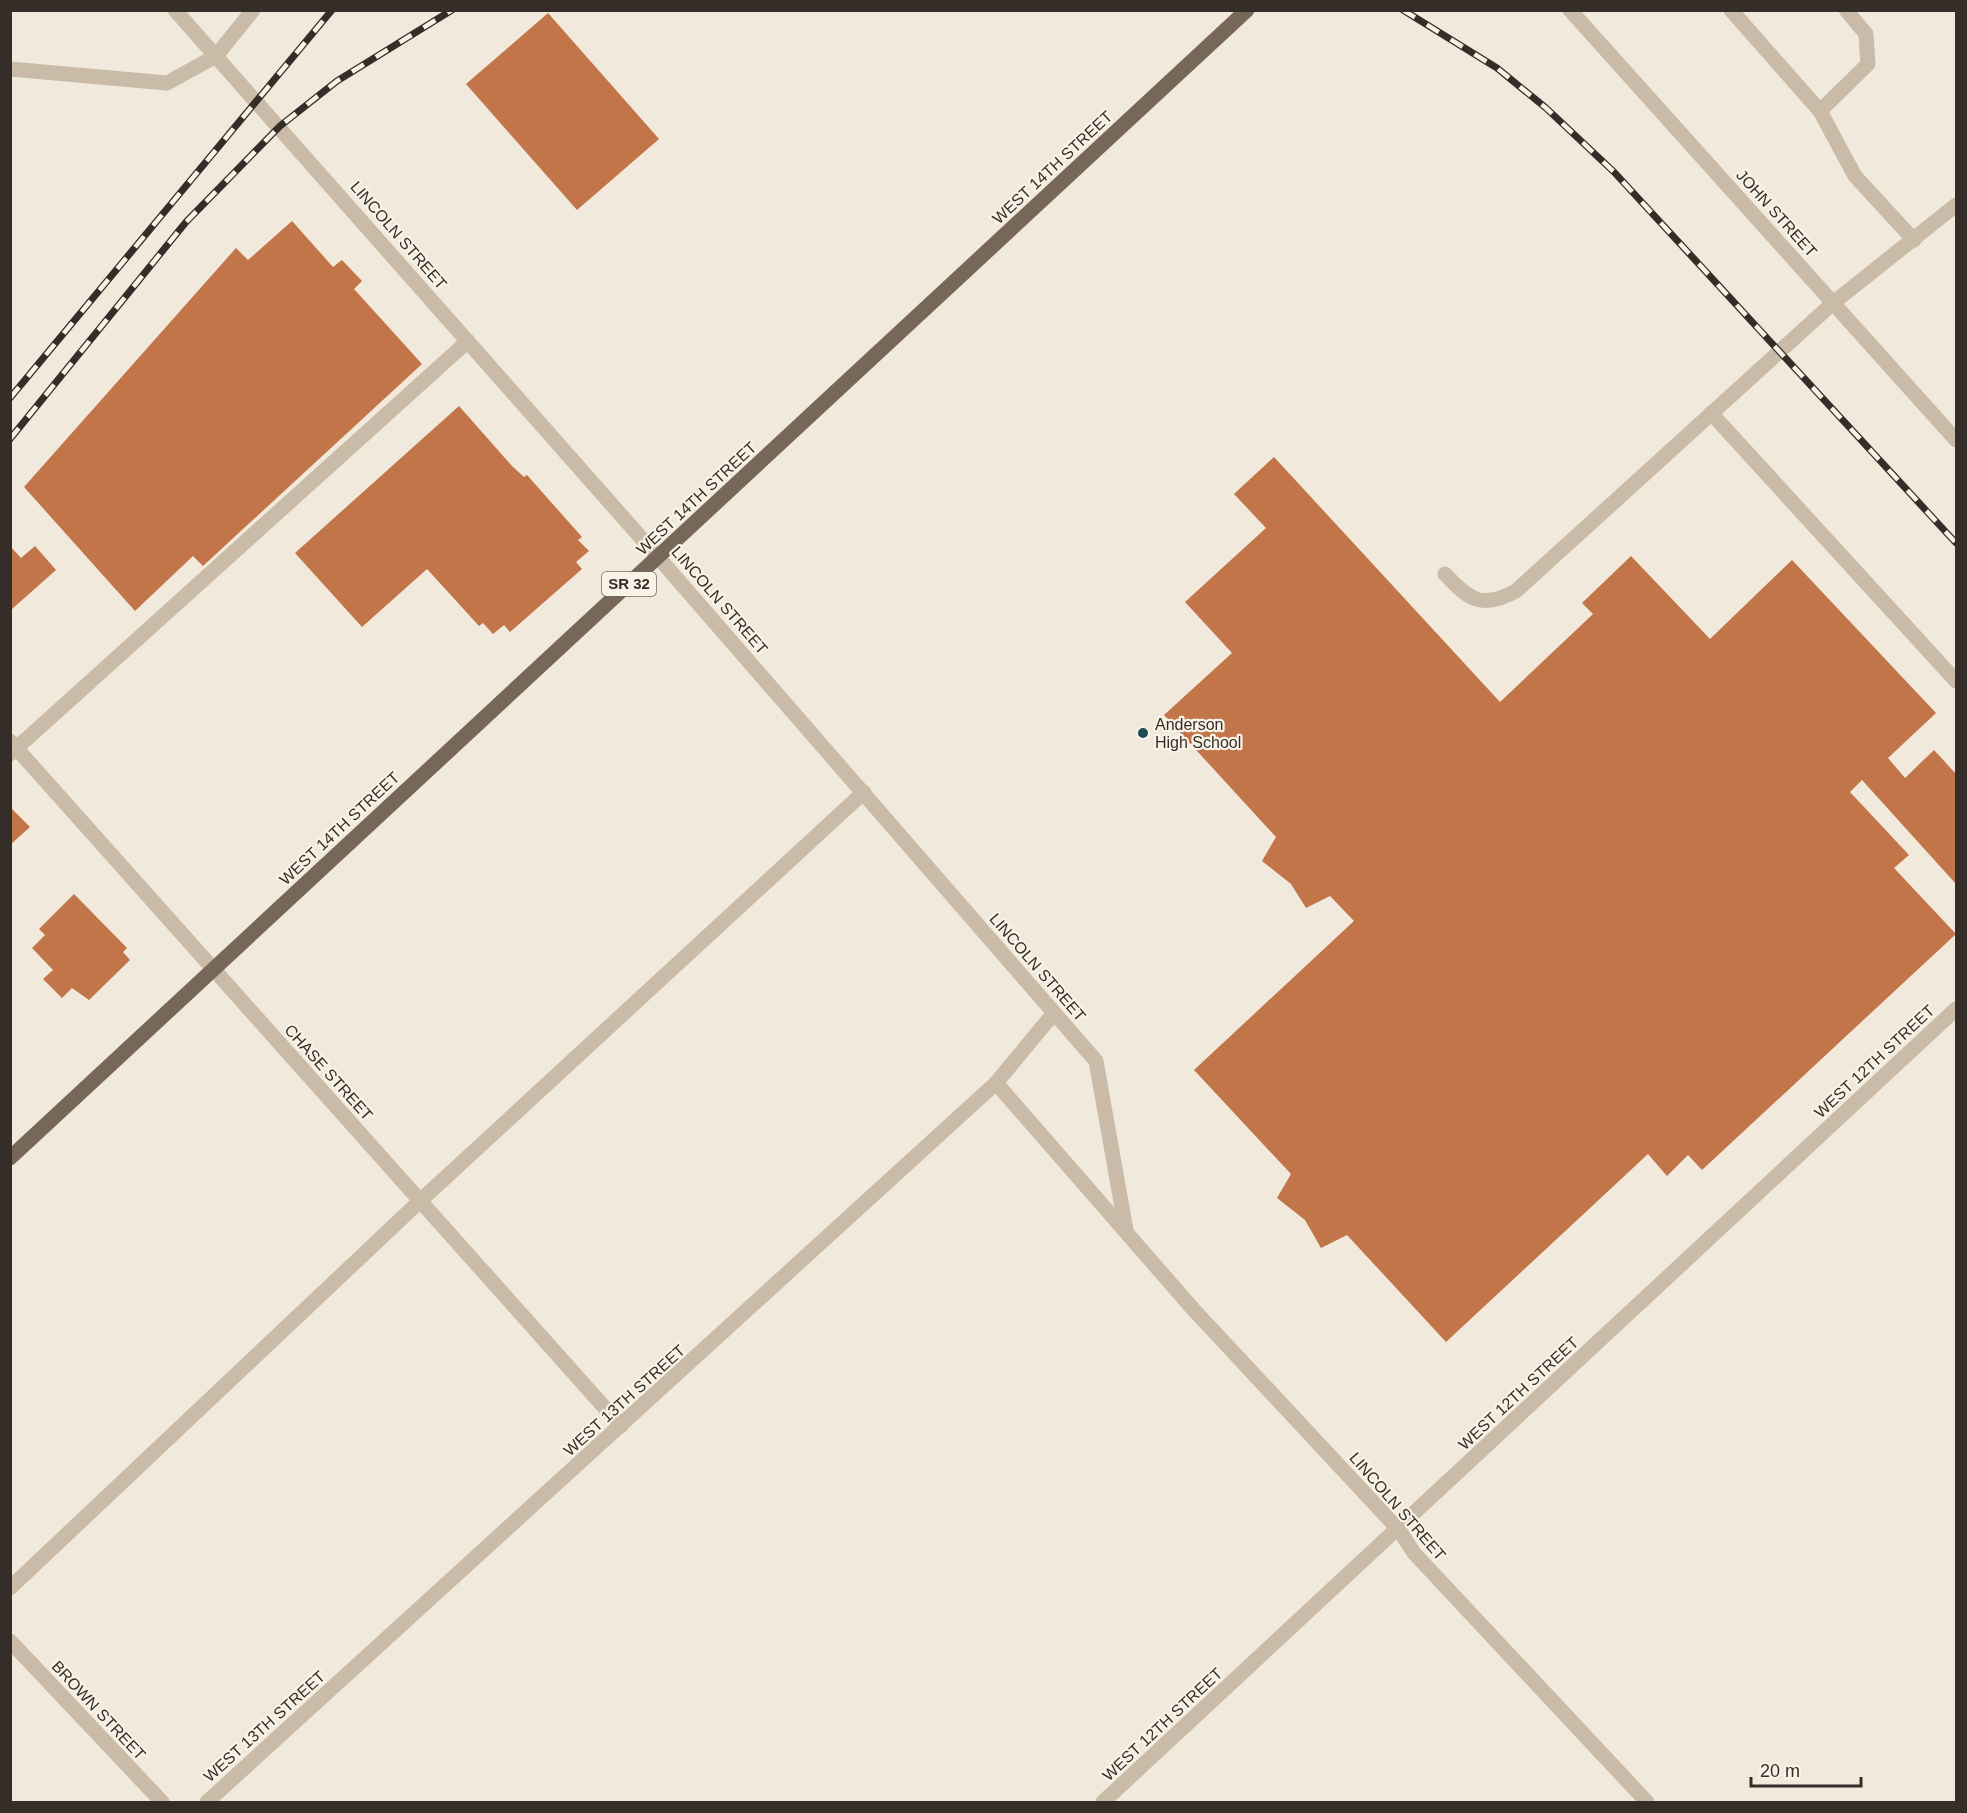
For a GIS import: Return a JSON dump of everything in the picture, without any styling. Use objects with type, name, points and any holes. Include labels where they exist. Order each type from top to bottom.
[{"type":"main road","name":"WEST 14TH STREET","points":[[10,1158],[1247,10]]},
{"type":"street","name":"LINCOLN STREET","points":[[175,10],[864,792],[1096,1061],[1126,1230]]},
{"type":"street","points":[[10,69],[167,83],[216,56],[253,10]]},
{"type":"street","name":"JOHN STREET","points":[[1570,10],[1956,440]]},
{"type":"street","points":[[1731,10],[1820,111],[1855,176],[1914,240]]},
{"type":"street","points":[[1820,111],[1868,64],[1866,33],[1846,10]]},
{"type":"street","points":[[1445,574],[1473,600],[1496,602],[1516,591],[1833,303],[1955,211]]},
{"type":"street","points":[[13,748],[468,341]]},
{"type":"street","points":[[1711,413],[1956,681]]},
{"type":"street","name":"CHASE STREET","points":[[13,748],[214,969],[621,1426]]},
{"type":"street","points":[[10,1588],[420,1201],[864,792]]},
{"type":"street","name":"WEST 12TH STREET","points":[[1103,1803],[1956,1009]]},
{"type":"street","name":"WEST 13TH STREET","points":[[207,1803],[996,1083],[1054,1013]]},
{"type":"street","name":"LINCOLN STREET","points":[[996,1083],[1193,1309],[1398,1530],[1414,1553],[1647,1803]]},
{"type":"street","name":"BROWN STREET","points":[[10,1641],[162,1803]]},
{"type":"building","points":[[548,13],[659,139],[577,210],[466,84]]},
{"type":"building","points":[[292,221],[333,267],[342,260],[362,281],[354,289],[422,364],[203,566],[193,556],[135,611],[24,487],[236,248],[248,260]]},
{"type":"building","points":[[459,406],[512,466],[524,477],[527,475],[582,537],[578,540],[589,551],[576,562],[582,569],[510,632],[504,625],[493,634],[483,623],[479,626],[427,569],[362,627],[295,553]]},
{"type":"building","points":[[1274,457],[1500,702],[1593,614],[1582,603],[1631,556],[1710,639],[1792,560],[1936,713],[1888,758],[1905,778],[1934,750],[1956,774],[1956,884],[1862,780],[1850,792],[1909,855],[1894,868],[1956,934],[1702,1170],[1688,1155],[1667,1176],[1648,1154],[1446,1342],[1347,1235],[1321,1248],[1305,1220],[1277,1198],[1291,1174],[1194,1070],[1354,921],[1330,896],[1306,908],[1291,884],[1262,861],[1276,837],[1164,715],[1232,653],[1185,602],[1266,528],[1234,494]]},
{"type":"building","points":[[10,546],[21,558],[35,546],[56,570],[12,609]]},
{"type":"building","points":[[10,807],[30,827],[10,845]]},
{"type":"building","points":[[74,894],[127,948],[123,952],[130,960],[89,1000],[72,988],[62,998],[43,979],[53,970],[32,948],[45,935],[39,929]]},
{"type":"railway","points":[[10,398],[332,10]]},
{"type":"railway","points":[[10,439],[186,222],[280,126],[337,81],[452,10]]},
{"type":"railway","points":[[1403,10],[1497,68],[1546,108],[1614,172],[1956,543]]},
{"type":"place","name":"Anderson High School","points":[[1143,733]]}]
